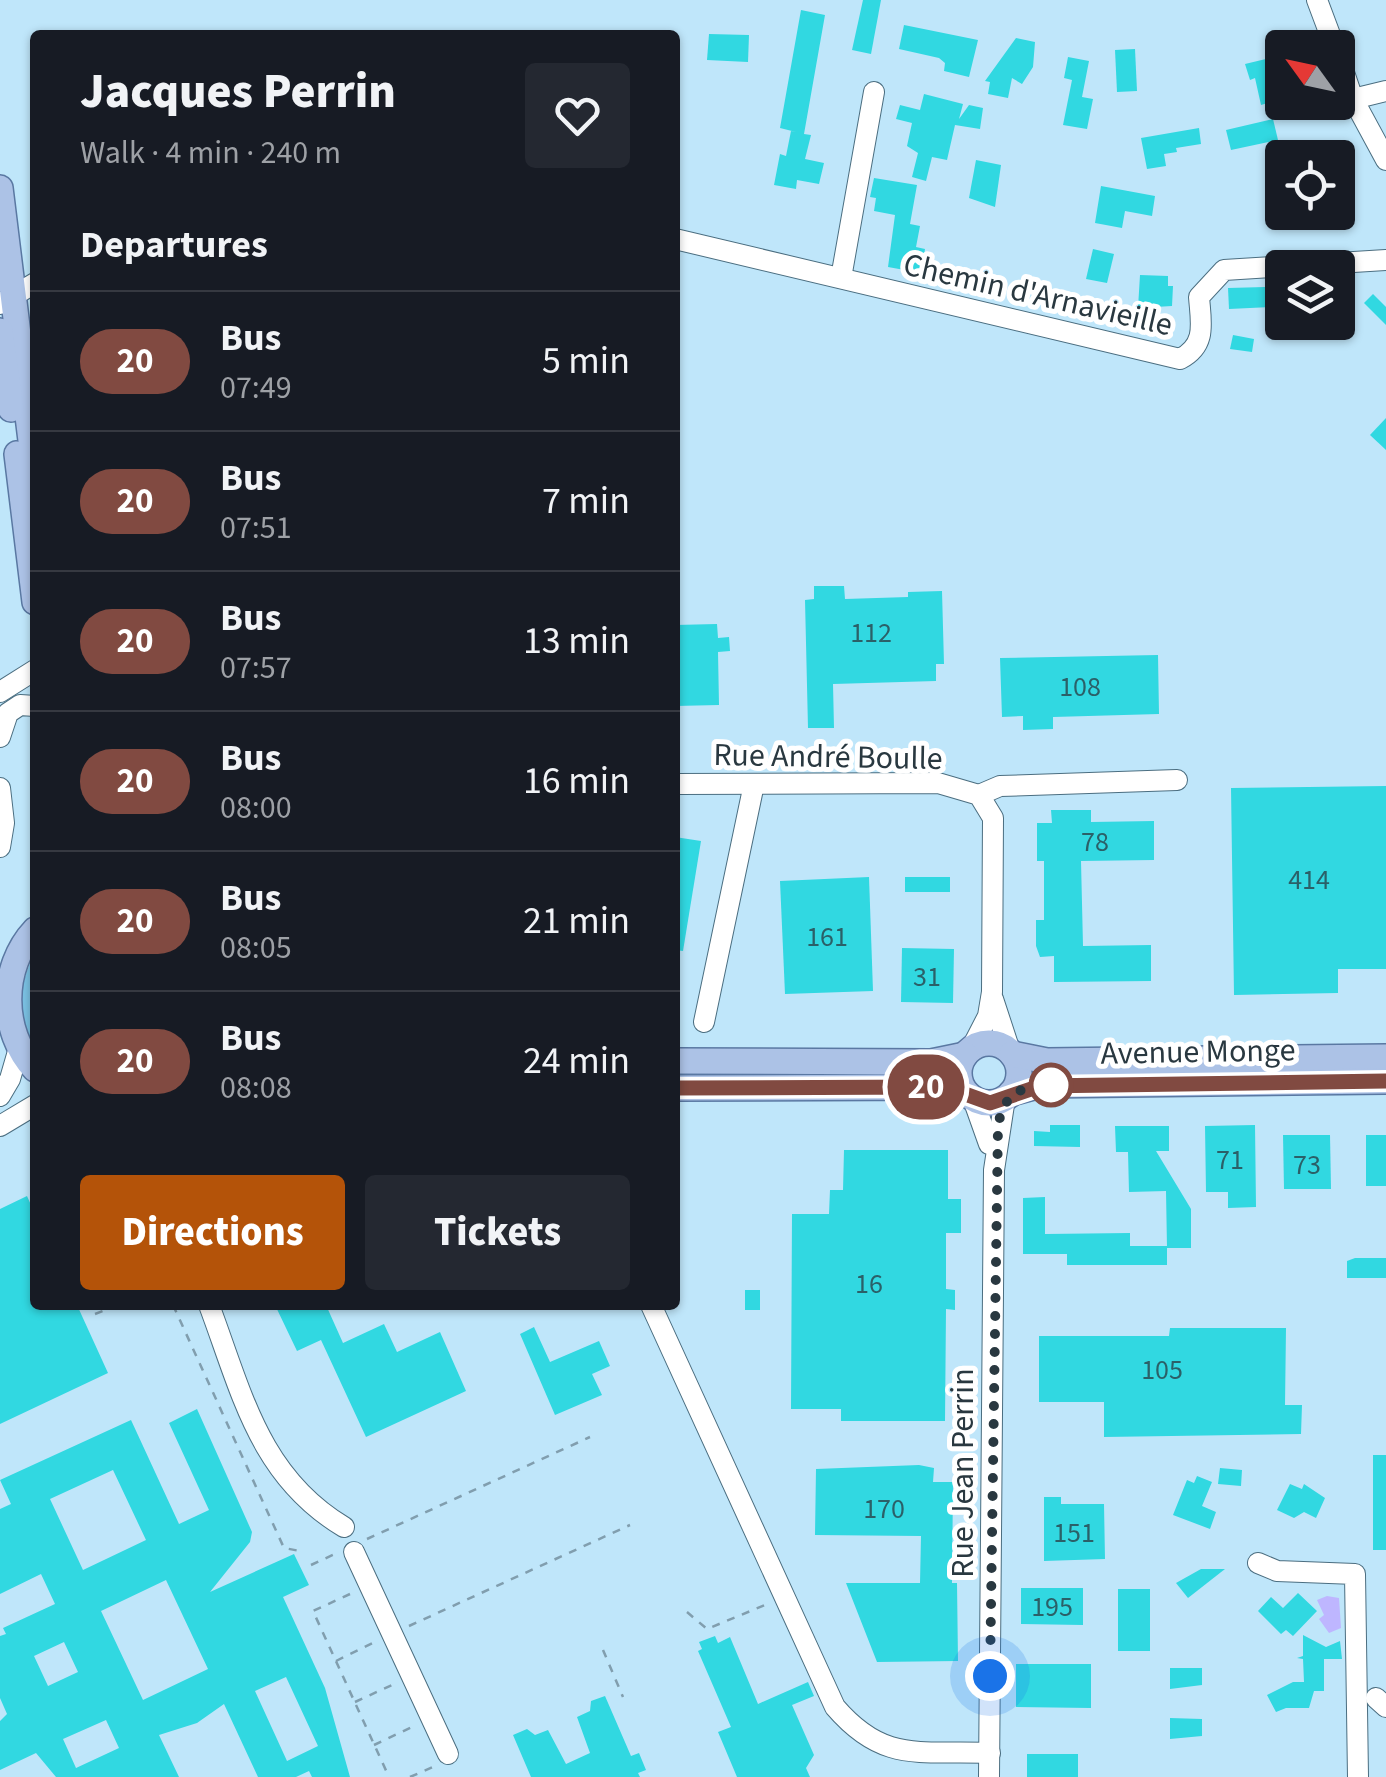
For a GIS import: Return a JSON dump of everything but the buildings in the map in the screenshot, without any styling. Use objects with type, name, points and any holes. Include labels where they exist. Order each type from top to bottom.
[{"type":"main road","points":[[0,188],[30,426]]},
{"type":"main road","points":[[0,331],[30,563]]},
{"type":"main road","points":[[0,951],[30,935]]},
{"type":"main road","points":[[16,1039],[8,979],[30,938]]},
{"type":"main road","points":[[680,1062],[931,1062],[991,1043],[1011,1053],[1018,1078],[1008,1096],[990,1103],[931,1087],[680,1088]]},
{"type":"main road","points":[[968,1052],[958,1075],[970,1096]]},
{"type":"main road","name":"Avenue Monge","points":[[1011,1053],[1047,1062],[1386,1057]]},
{"type":"main road","name":"Avenue Monge","points":[[1008,1096],[1040,1086],[1386,1082]]},
{"type":"street","points":[[1317,0],[1328,30]]},
{"type":"street","points":[[841,278],[874,92]]},
{"type":"street","points":[[1355,97],[1386,92]]},
{"type":"street","points":[[1355,102],[1386,160]]},
{"type":"street","name":"Chemin d'Arnavieille","points":[[680,240],[1180,359],[1192,352],[1202,338],[1199,297],[1224,270],[1386,260]]},
{"type":"street","points":[[0,692],[30,673]]},
{"type":"street","points":[[0,737],[8,712],[20,705],[30,706]]},
{"type":"street","name":"Rue André Boulle","points":[[680,784],[938,783],[979,795],[1000,786],[1177,780]]},
{"type":"street","points":[[704,1022],[754,784]]},
{"type":"street","points":[[0,788],[4,824],[0,847]]},
{"type":"street","name":"Rue André Boulle","points":[[968,1052],[988,1016],[992,992],[993,818],[979,795]]},
{"type":"street","name":"Rue André Boulle","points":[[992,992],[1011,1053]]},
{"type":"street","points":[[0,1096],[10,1079],[16,1039]]},
{"type":"street","name":"Rue Jean Perrin","points":[[970,1096],[987,1128],[994,1170],[989,1777]]},
{"type":"street","name":"Rue Jean Perrin","points":[[994,1170],[1008,1096]]},
{"type":"street","points":[[0,1126],[30,1108]]},
{"type":"street","points":[[211,1310],[268,1456],[347,1544],[432,1718],[442,1759]]},
{"type":"street","points":[[653,1310],[835,1707],[860,1736],[890,1749],[990,1753]]},
{"type":"street","points":[[1258,1563],[1277,1571],[1355,1574],[1358,1777]]},
{"type":"path","points":[[96,1314],[106,1310]]},
{"type":"path","points":[[176,1310],[284,1548],[300,1551]]},
{"type":"path","points":[[311,1565],[347,1544],[590,1437]]},
{"type":"path","points":[[336,1660],[630,1525]]},
{"type":"path","points":[[370,1586],[313,1611],[389,1777]]},
{"type":"path","points":[[687,1612],[707,1629],[784,1596]]},
{"type":"path","points":[[603,1650],[624,1696]]},
{"type":"path","points":[[354,1702],[412,1676]]},
{"type":"path","points":[[374,1745],[432,1718]]},
{"type":"path","points":[[410,1777],[442,1759]]},
{"type":"shaded area","points":[[30,965],[30,1040],[21,1002]]},
{"type":"shaded area","points":[[1327,1596],[1339,1598],[1341,1628],[1329,1633],[1319,1619],[1324,1615],[1317,1600]]},
{"type":"bus line","name":"20","points":[[680,1089],[931,1087],[954,1090],[990,1103],[1040,1086],[1386,1081]]},
{"type":"route","points":[[990,1676],[994,1170],[998,1125],[1005,1098],[1011,1093],[1051,1085]]}]
